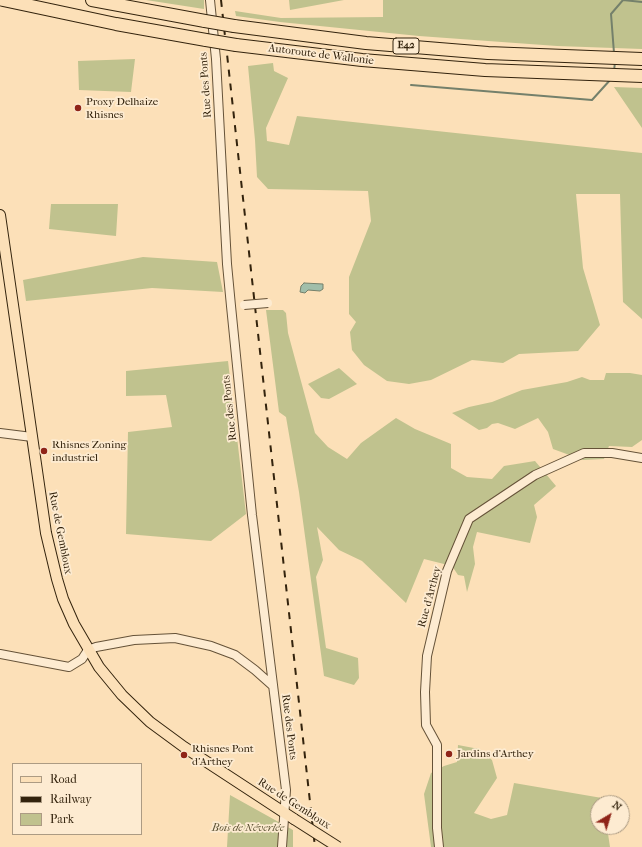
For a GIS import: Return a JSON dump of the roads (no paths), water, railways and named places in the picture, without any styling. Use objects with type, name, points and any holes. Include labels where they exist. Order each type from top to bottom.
[{"type":"highway","name":"Autoroute de Wallonie","points":[[3,0],[116,24],[206,40],[362,60],[485,70],[642,76]]},
{"type":"highway","name":"Autoroute de Wallonie","points":[[92,0],[234,26],[366,43],[488,53],[642,58]]},
{"type":"main road","name":"Rue de Gembloux","points":[[0,215],[46,533],[63,599],[74,624],[99,667],[122,696],[150,722],[184,747],[338,847]]},
{"type":"street","name":"Rue des Ponts","points":[[210,0],[216,59],[227,264],[231,306],[252,515],[286,790],[282,847]]},
{"type":"street","points":[[231,306],[268,303]]},
{"type":"street","points":[[0,433],[32,437]]},
{"type":"street","name":"Rue d'Arthey","points":[[439,847],[437,828],[437,745],[426,725],[425,692],[427,656],[447,572],[469,519],[535,475],[584,453],[612,453],[642,458]]},
{"type":"street","points":[[0,654],[69,668],[82,659],[88,650],[96,647],[134,640],[175,638],[211,646],[235,655],[273,686]]},
{"type":"waterway","points":[[614,53],[611,14],[623,0],[642,2]]},
{"type":"waterway","points":[[614,71],[615,62]]},
{"type":"waterway","points":[[411,85],[592,100],[611,79]]},
{"type":"railway","points":[[221,0],[315,847]]},
{"type":"place","name":"Proxy Delhaize Rhisnes","points":[[78,108]]},
{"type":"place","name":"Rhisnes Zoning industriel","points":[[44,451]]},
{"type":"place","name":"Jardins d'Arthey","points":[[449,754]]},
{"type":"place","name":"Rhisnes Pont d'Arthey","points":[[184,755]]},
{"type":"park label","name":"Bois de Néverlée","points":[[248,828]]}]
